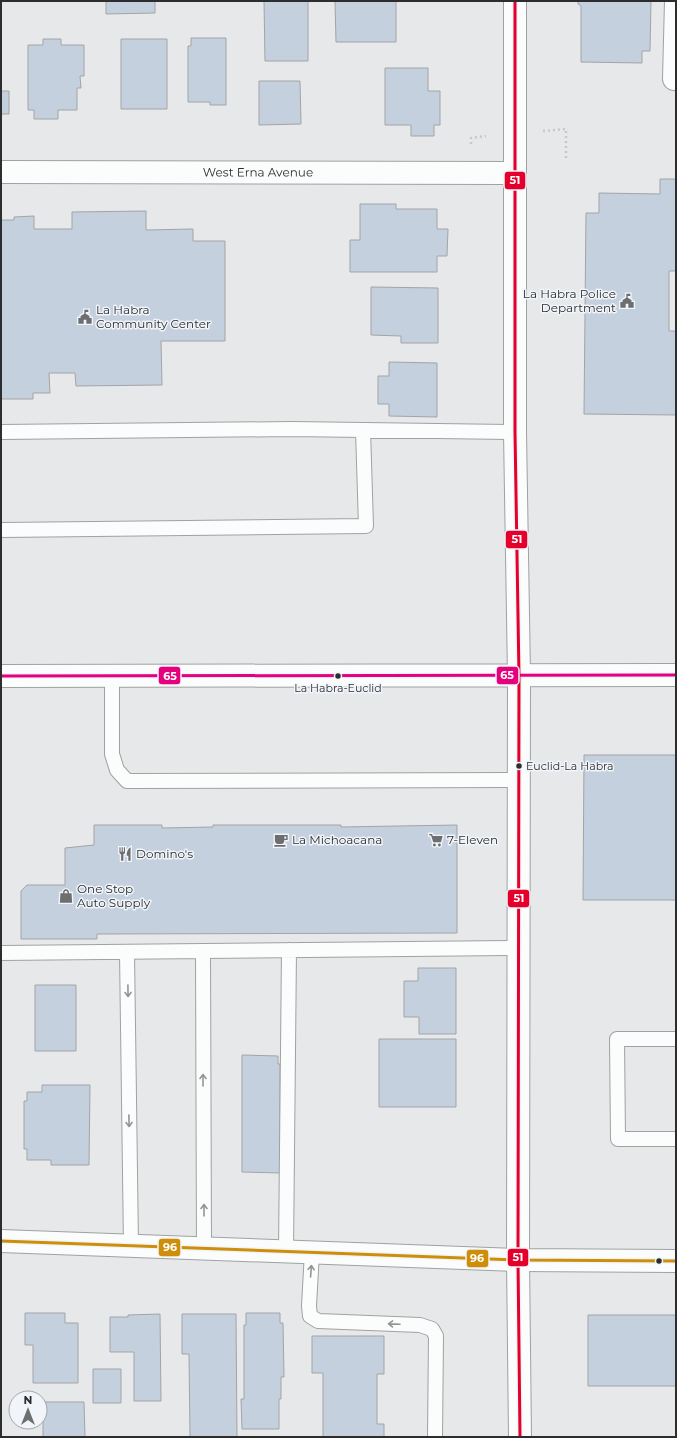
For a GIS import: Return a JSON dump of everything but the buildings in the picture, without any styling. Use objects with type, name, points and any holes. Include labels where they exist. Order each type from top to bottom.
[{"type":"street","points":[[515,1],[515,432],[519,676],[518,1260],[520,1437]]},
{"type":"street","points":[[674,79],[676,1]]},
{"type":"street","name":"West Erna Avenue","points":[[1,172],[515,173]]},
{"type":"street","points":[[1,676],[676,675]]},
{"type":"street","points":[[1,1241],[518,1260],[676,1262]]},
{"type":"lane","points":[[1,530],[366,526],[363,430]]},
{"type":"lane","points":[[1,432],[363,430],[515,432]]},
{"type":"lane","points":[[112,676],[112,754],[117,770],[126,781],[519,780]]},
{"type":"lane","points":[[1,953],[519,948]]},
{"type":"lane","points":[[286,1251],[289,950]]},
{"type":"lane","points":[[203,951],[204,1249]]},
{"type":"lane","points":[[127,952],[131,1246]]},
{"type":"lane","points":[[676,1040],[617,1040],[618,1139],[676,1140]]},
{"type":"lane","points":[[312,1252],[309,1306],[310,1316],[318,1321],[420,1324],[432,1329],[436,1336],[435,1437]]},
{"type":"transit line","name":"51","points":[[515,1],[515,432],[519,676],[518,1260],[520,1437]]},
{"type":"transit line","name":"65","points":[[1,676],[676,675]]},
{"type":"transit line","name":"96","points":[[1,1241],[518,1260],[676,1261]]},
{"type":"place","name":"La Habra Police Department","points":[[627,301]]},
{"type":"place","name":"La Habra Community Center","points":[[85,317]]},
{"type":"place","name":"La Habra-Euclid","points":[[338,676]]},
{"type":"place","name":"Euclid-La Habra","points":[[519,766]]},
{"type":"place","name":"La Michoacana","points":[[281,840]]},
{"type":"place","name":"7-Eleven","points":[[436,840]]},
{"type":"place","name":"Domino's","points":[[125,854]]},
{"type":"place","name":"One Stop Auto Supply","points":[[66,896]]}]
